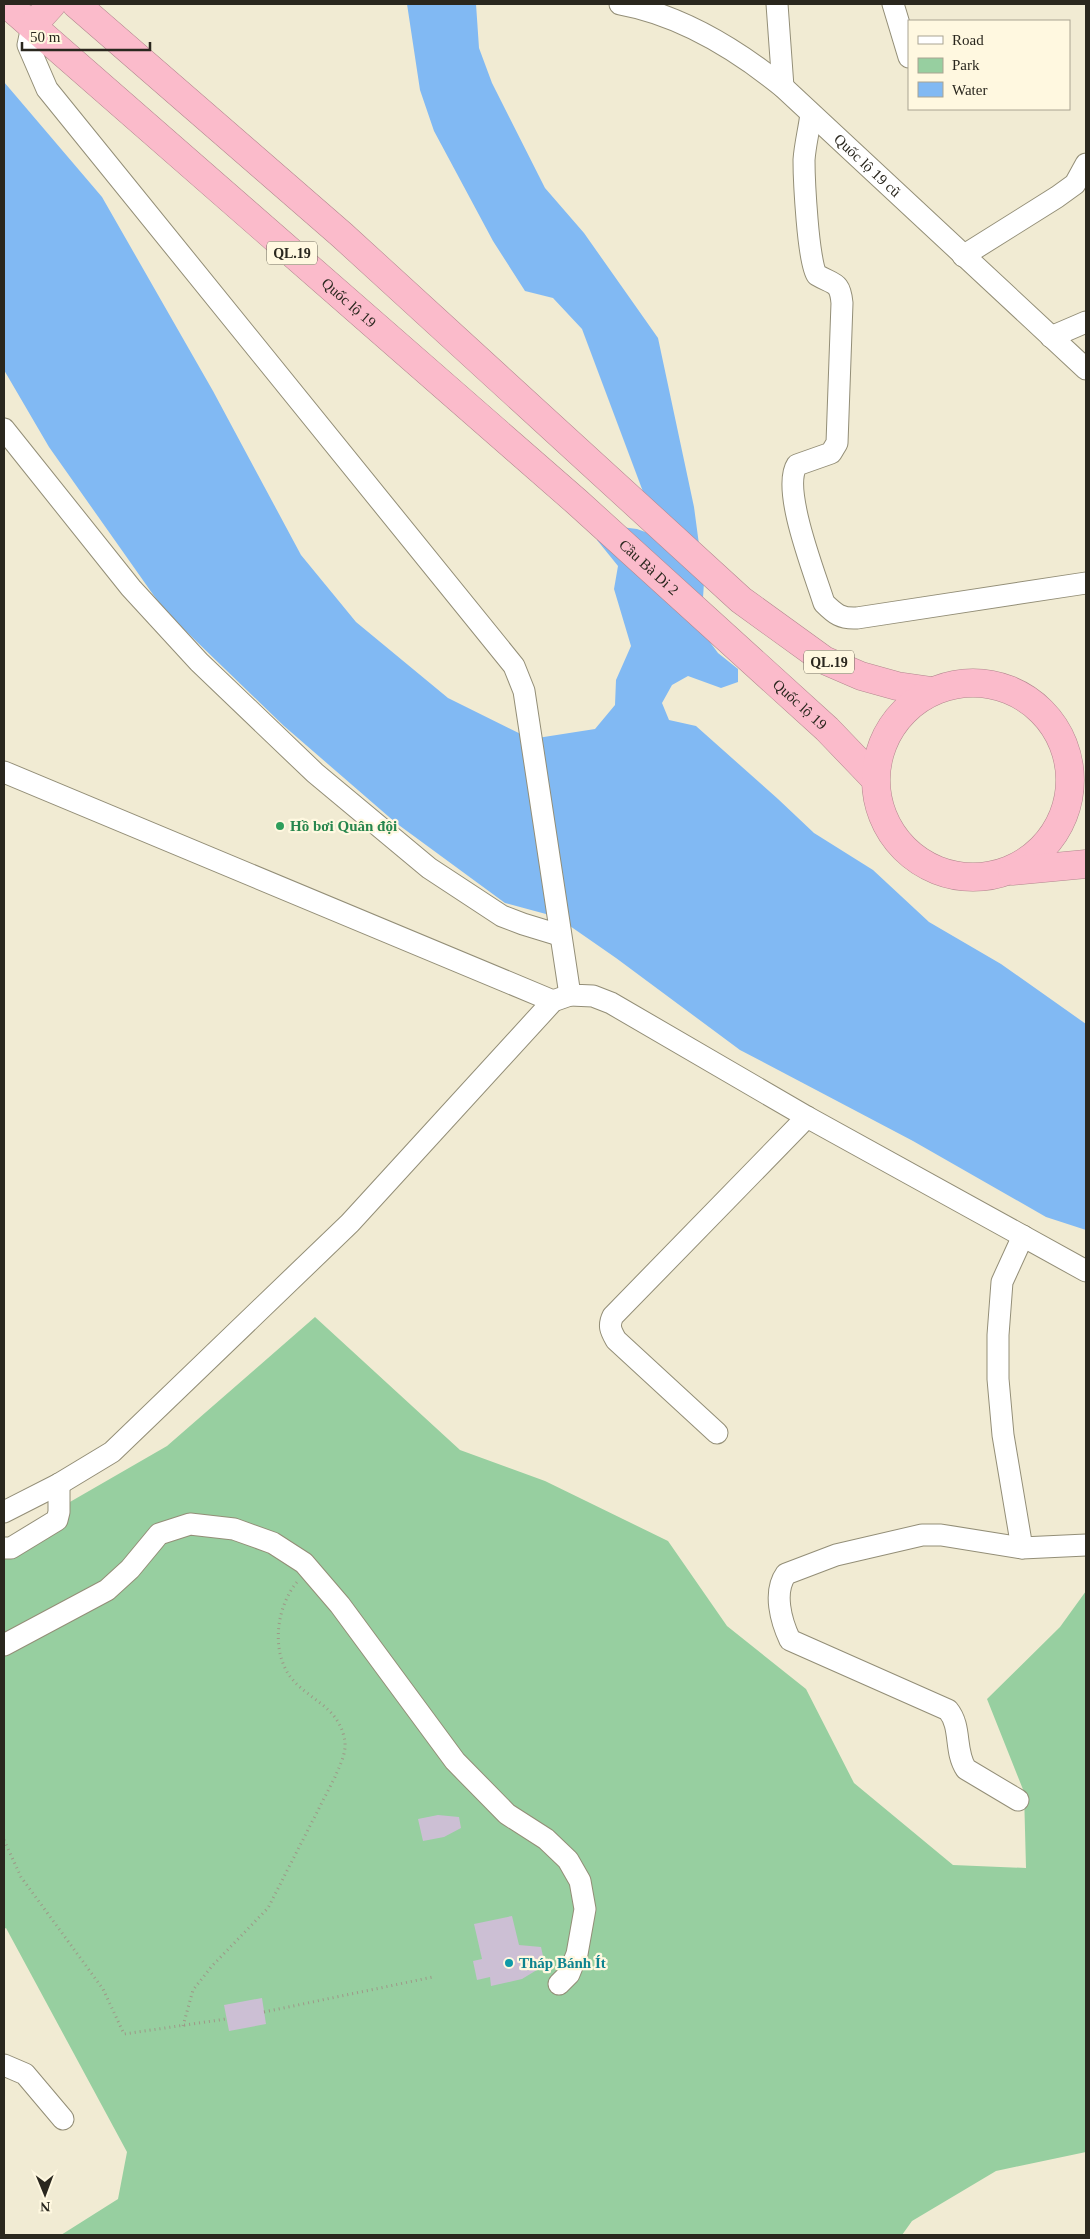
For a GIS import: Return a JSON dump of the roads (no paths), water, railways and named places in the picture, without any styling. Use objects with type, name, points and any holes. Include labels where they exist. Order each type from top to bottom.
[{"type":"highway","name":"Quốc lộ 19","points":[[7,4],[577,502]]},
{"type":"highway","points":[[32,26],[52,4]]},
{"type":"highway","name":"QL.19","points":[[76,4],[342,235],[741,600],[824,660],[861,676],[897,686],[932,691]]},
{"type":"highway","name":"Cầu Bà Di 2","points":[[577,502],[721,631]]},
{"type":"highway","name":"Quốc lộ 19","points":[[721,631],[852,752],[875,779]]},
{"type":"highway","points":[[1086,766],[1063,740],[1046,714],[1022,695],[993,684],[962,683],[932,691],[909,706],[891,727],[879,752],[875,779],[880,810],[894,837],[917,859],[944,872],[975,877],[1006,871],[1086,864]]},
{"type":"highway","points":[[1063,740],[1086,758]]},
{"type":"highway","points":[[1006,871],[1030,859],[1049,841],[1063,818],[1070,792],[1070,765],[1063,740]]},
{"type":"highway","points":[[1006,871],[1086,877]]},
{"type":"street","name":"Quốc lộ 19 cũ","points":[[620,4],[667,18],[709,36],[752,62],[783,87],[1086,369]]},
{"type":"street","points":[[777,4],[783,87]]},
{"type":"street","points":[[893,4],[908,54]]},
{"type":"street","points":[[4,1512],[59,1484],[112,1452],[350,1223],[562,998],[558,926],[531,739],[524,691],[514,666],[47,89],[28,45],[32,26]]},
{"type":"street","points":[[811,114],[804,167],[812,263],[817,275],[832,281],[839,288],[842,303],[837,443],[832,454],[797,465],[792,481],[793,503],[824,603],[835,615],[846,619],[1086,583]]},
{"type":"street","points":[[963,256],[1069,188],[1083,173],[1086,164]]},
{"type":"street","points":[[1051,337],[1086,322]]},
{"type":"street","points":[[4,429],[131,588],[199,662],[314,773],[437,873],[502,916],[523,924],[558,926]]},
{"type":"street","points":[[4,772],[562,998],[593,996],[611,1003],[807,1117],[1086,1271]]},
{"type":"street","points":[[717,1433],[616,1340],[610,1330],[610,1322],[613,1316],[807,1117]]},
{"type":"street","points":[[1022,1548],[1003,1435],[998,1379],[998,1335],[1002,1282],[1023,1236]]},
{"type":"street","points":[[4,1548],[11,1548],[19,1544],[57,1520],[59,1484]]},
{"type":"street","points":[[4,1645],[107,1590],[130,1569],[159,1534],[190,1524],[234,1529],[273,1543],[308,1569],[340,1605],[455,1761],[507,1814],[546,1839],[568,1860],[580,1881],[586,1909],[577,1954],[569,1974],[559,1984]]},
{"type":"street","points":[[1018,1800],[966,1769],[961,1761],[954,1717],[948,1710],[790,1640],[781,1612],[779,1592],[781,1580],[786,1574],[836,1555],[922,1535],[941,1535],[1022,1548],[1086,1545]]},
{"type":"street","points":[[4,2065],[25,2074],[63,2119]]},
{"type":"water","points":[[407,4],[476,4],[479,48],[492,83],[545,188],[584,233],[658,338],[694,507],[704,582],[701,630],[718,653],[738,669],[738,682],[721,688],[688,676],[672,685],[662,703],[669,720],[696,726],[814,833],[873,870],[929,922],[1001,964],[1086,1024],[1086,1230],[1046,1217],[913,1141],[740,1050],[616,958],[557,917],[505,903],[396,823],[284,726],[164,610],[49,447],[4,370],[4,82],[102,197],[213,391],[301,555],[356,622],[448,698],[531,739],[595,729],[615,705],[616,680],[631,646],[614,589],[618,566],[597,540],[613,526],[637,529],[648,533],[651,513],[582,329],[553,298],[525,291],[493,241],[434,131],[420,90]]},
{"type":"place","name":"Hồ bơi Quân đội","points":[[280,826]]},
{"type":"place","name":"Tháp Bánh Ít","points":[[509,1963]]}]
